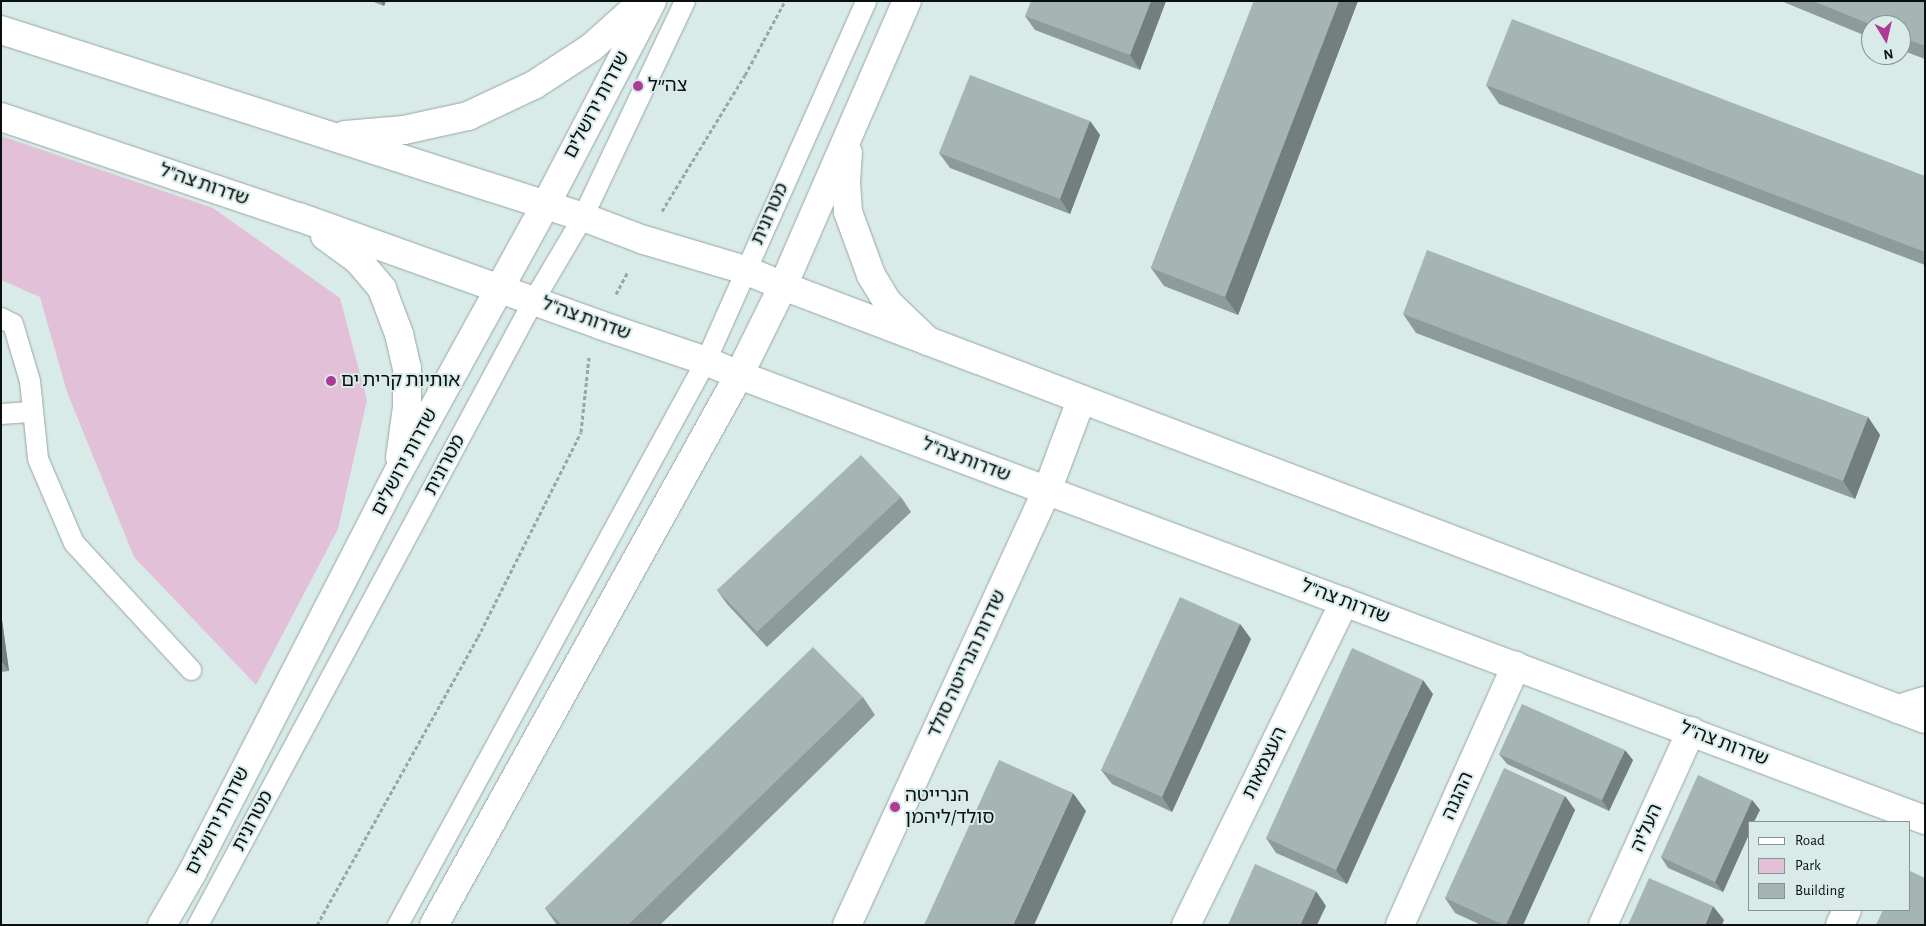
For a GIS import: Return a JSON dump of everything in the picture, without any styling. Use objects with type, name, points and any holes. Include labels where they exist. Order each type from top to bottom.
[{"type":"main road","points":[[334,136],[404,130],[468,116],[534,85],[592,47],[644,1]]},
{"type":"main road","name":"שדרות ירושלים","points":[[162,925],[192,873],[398,473],[544,206],[652,1]]},
{"type":"main road","points":[[434,925],[739,375],[782,286],[907,1]]},
{"type":"main road","points":[[1,30],[583,217],[644,240],[745,270],[782,286],[1081,400],[1925,719]]},
{"type":"main road","name":"שדרות צה\"ל","points":[[1,117],[300,217],[600,325],[706,361],[1691,732],[1890,815],[1925,820]]},
{"type":"main road","points":[[849,136],[846,184],[848,212],[857,240],[871,275],[887,302],[928,341]]},
{"type":"main road","points":[[300,217],[358,260],[382,289],[396,325],[408,368],[407,408],[398,473]]},
{"type":"main road","name":"שדרות הנרייטה סולד","points":[[847,925],[1047,491],[1081,400]]},
{"type":"main road","name":"העצמאות","points":[[1186,925],[1344,602]]},
{"type":"main road","name":"ההגנה","points":[[1400,925],[1516,666]]},
{"type":"main road","points":[[1898,709],[1925,701]]},
{"type":"main road","name":"העליה","points":[[1604,925],[1691,732]]},
{"type":"main road","points":[[182,925],[182,916],[192,873]]},
{"type":"main road","points":[[1840,925],[1846,911]]},
{"type":"lane","name":"מטרונית","points":[[198,925],[534,300],[583,217],[685,1]]},
{"type":"lane","name":"מטרונית","points":[[398,925],[706,361],[866,1]]},
{"type":"lane","points":[[1,318],[13,324],[30,381],[38,459],[74,542],[191,670]]},
{"type":"lane","points":[[1,414],[33,412]]},
{"type":"path","points":[[317,925],[478,637],[581,432],[589,356],[600,325],[644,240],[745,76],[785,1]]},
{"type":"green space","points":[[1,136],[213,208],[340,298],[367,400],[338,529],[256,685],[134,557],[67,392],[40,297],[1,280]]},
{"type":"building","points":[[1031,1],[1151,1],[1130,55],[1025,16]]},
{"type":"building","points":[[1254,1],[1339,1],[1225,297],[1151,268]]},
{"type":"building","points":[[1813,1],[1925,1],[1925,46],[1911,41],[1911,15],[1861,15],[1861,21]]},
{"type":"building","points":[[1512,19],[1925,176],[1925,252],[1486,85]]},
{"type":"building","points":[[970,75],[1090,121],[1060,199],[939,153]]},
{"type":"building","points":[[1427,250],[1868,417],[1843,481],[1403,314]]},
{"type":"building","points":[[861,455],[901,497],[757,632],[717,590]]},
{"type":"building","points":[[1180,597],[1240,624],[1162,797],[1101,770]]},
{"type":"building","points":[[813,647],[863,697],[628,925],[562,925],[545,908]]},
{"type":"building","points":[[1352,648],[1423,680],[1336,870],[1266,838]]},
{"type":"building","points":[[1522,704],[1625,750],[1602,800],[1499,754]]},
{"type":"building","points":[[999,760],[1073,793],[1013,925],[924,925]]},
{"type":"building","points":[[1504,768],[1565,796],[1506,925],[1445,898]]},
{"type":"building","points":[[1698,775],[1752,800],[1715,882],[1661,857]]},
{"type":"building","points":[[1255,864],[1316,891],[1300,925],[1228,925]]},
{"type":"building","points":[[1911,871],[1925,878],[1925,925],[1876,925],[1883,911],[1911,911]]},
{"type":"building","points":[[1649,878],[1713,906],[1705,925],[1628,925]]},
{"type":"place","name":"צה״ל","points":[[638,86]]},
{"type":"place","name":"אותיות קרית ים","points":[[331,381]]},
{"type":"place","name":"הנרייטה סולד/ליהמן","points":[[895,807]]}]
